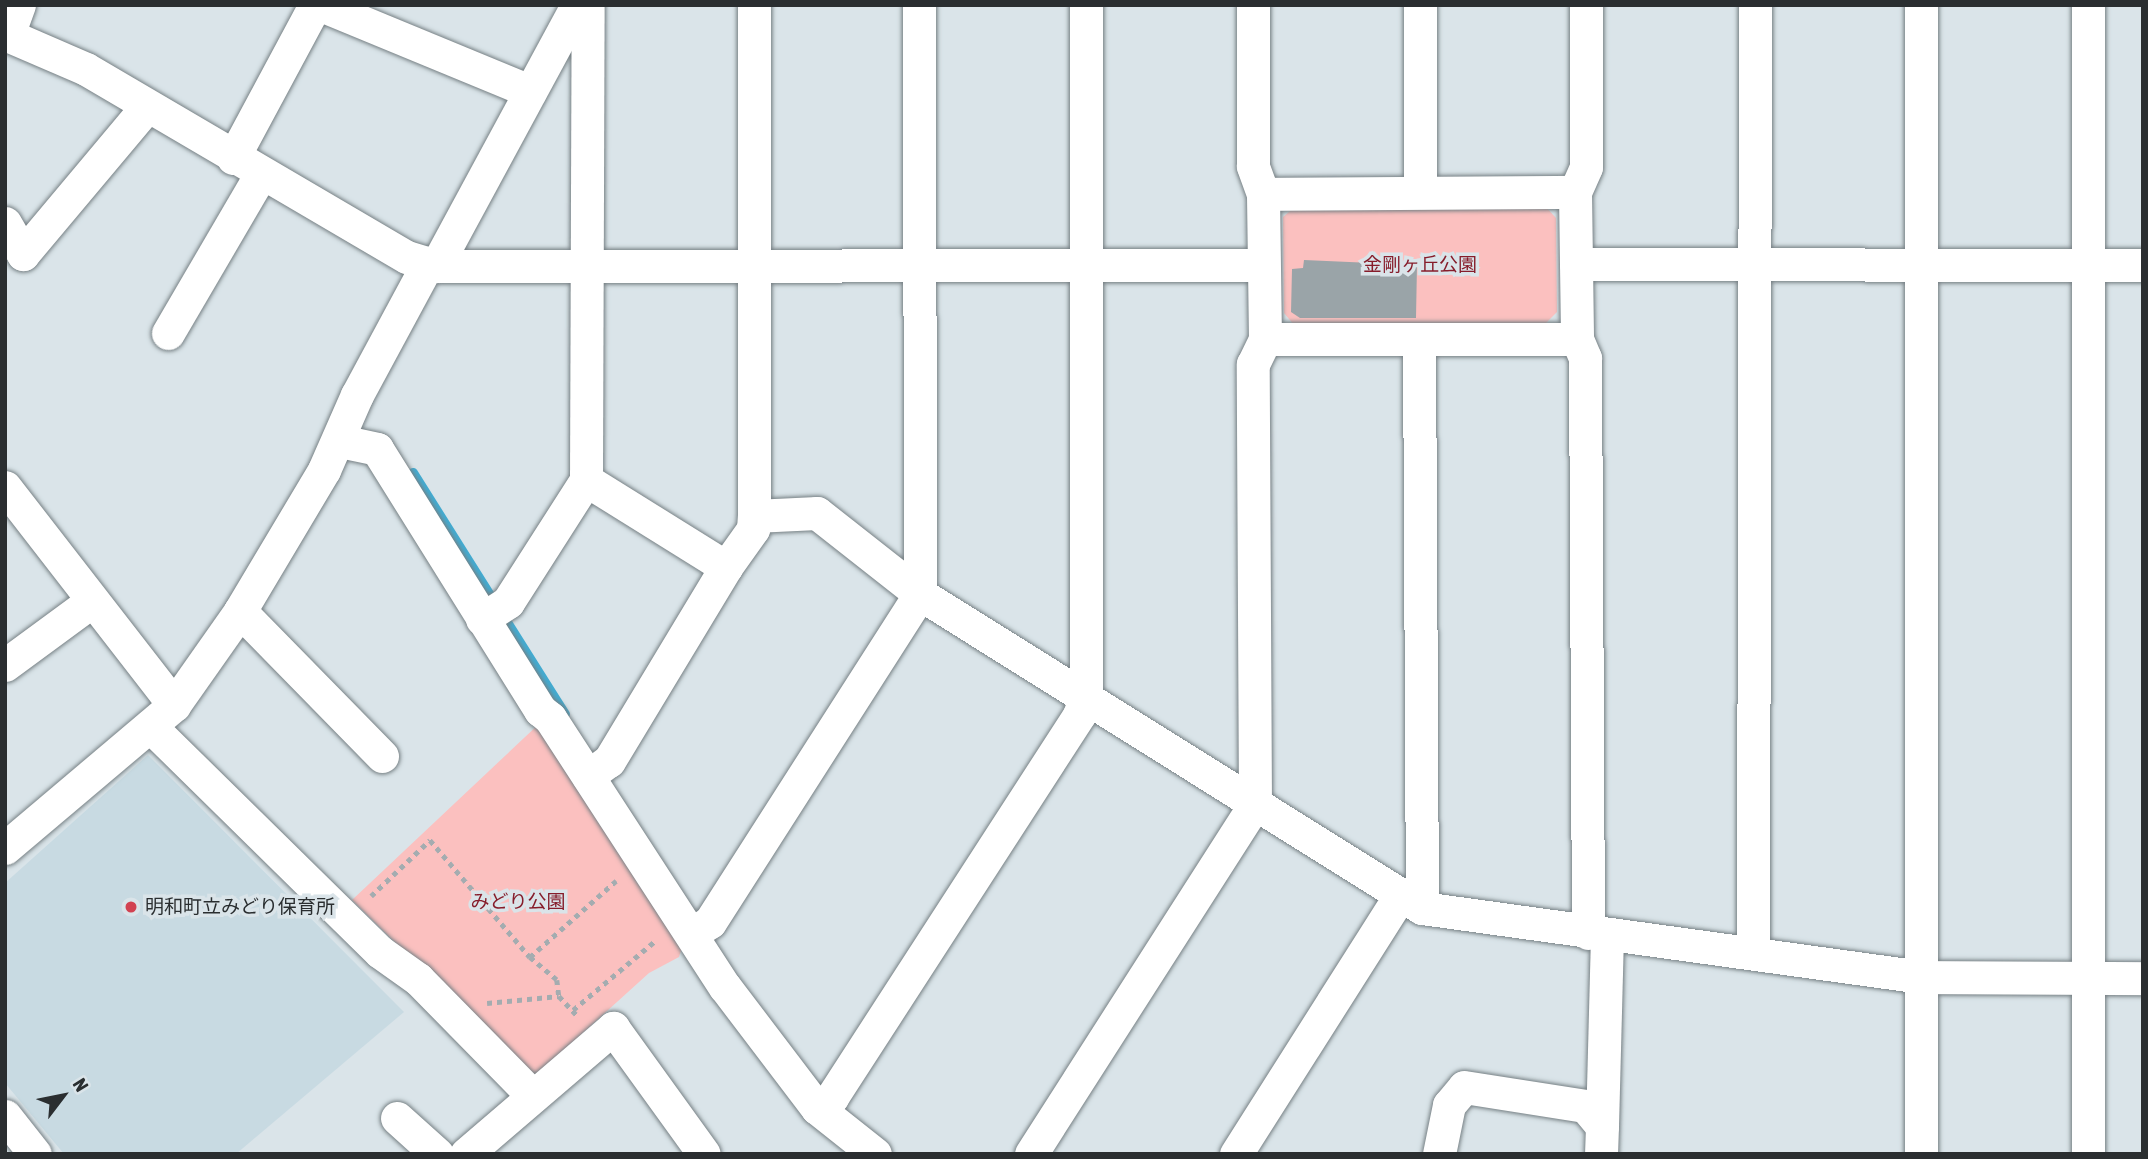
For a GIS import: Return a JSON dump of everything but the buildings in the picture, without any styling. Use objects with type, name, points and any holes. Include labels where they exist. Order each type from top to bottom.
[{"type":"street","points":[[233,158],[315,5]]},
{"type":"street","points":[[321,5],[530,91]]},
{"type":"street","points":[[5,848],[162,715],[240,611],[340,441],[358,395],[577,5]]},
{"type":"street","points":[[495,610],[586,480],[588,5]]},
{"type":"street","points":[[599,769],[726,567],[753,529],[754,5]]},
{"type":"street","points":[[687,930],[920,594],[919,5]]},
{"type":"street","points":[[825,1102],[1079,715],[1086,697],[1086,5]]},
{"type":"street","points":[[1031,1154],[1255,804],[1252,364],[1265,339],[1263,194],[1253,166],[1253,5]]},
{"type":"street","points":[[1420,5],[1420,191]]},
{"type":"street","points":[[1586,5],[1586,167],[1575,192],[1577,339],[1585,358],[1602,1140]]},
{"type":"street","points":[[1753,953],[1755,5]]},
{"type":"street","points":[[1921,5],[1921,1154]]},
{"type":"street","points":[[2088,5],[2088,1154]]},
{"type":"street","points":[[11,25],[233,158],[407,257],[432,264],[587,268],[1262,265]]},
{"type":"street","points":[[5,223],[23,254],[147,106]]},
{"type":"street","points":[[168,333],[261,174]]},
{"type":"street","points":[[1263,194],[1575,192]]},
{"type":"street","points":[[1576,264],[2143,265]]},
{"type":"street","points":[[1265,339],[1577,339]]},
{"type":"street","points":[[1236,1154],[1411,901],[1419,340]]},
{"type":"street","points":[[340,441],[377,449],[495,610],[599,769],[687,930],[825,1102],[875,1154]]},
{"type":"street","points":[[586,480],[726,567]]},
{"type":"street","points":[[5,487],[92,601],[162,715],[380,952],[418,979],[533,1096]]},
{"type":"street","points":[[754,516],[817,513],[920,594],[1411,901],[1598,934],[1922,977],[2143,978]]},
{"type":"street","points":[[5,665],[92,601]]},
{"type":"street","points":[[240,611],[382,756]]},
{"type":"street","points":[[466,1154],[613,1028],[704,1154]]},
{"type":"street","points":[[1439,1154],[1449,1105],[1464,1087],[1585,1106],[1602,1140]]},
{"type":"street","points":[[5,1116],[35,1154]]},
{"type":"street","points":[[397,1118],[436,1154]]},
{"type":"path","points":[[378,905],[370,897],[430,840],[530,957],[557,980],[559,996],[596,1041]]},
{"type":"path","points":[[530,957],[620,878],[628,889]]},
{"type":"path","points":[[573,1010],[655,944],[687,930]]},
{"type":"shaded area","points":[[148,755],[404,1012],[236,1154],[64,1154],[5,1083],[5,883]]},
{"type":"green space","name":"金剛ヶ丘公園","points":[[1297,205],[1545,206],[1556,218],[1557,312],[1546,323],[1294,325],[1284,313],[1283,217]]},
{"type":"green space","name":"みどり公園","points":[[541,722],[683,944],[679,957],[649,973],[533,1078],[352,900]]},
{"type":"waterway","points":[[413,473],[565,714]]},
{"type":"place","name":"明和町立みどり保育所","points":[[131,907]]}]
